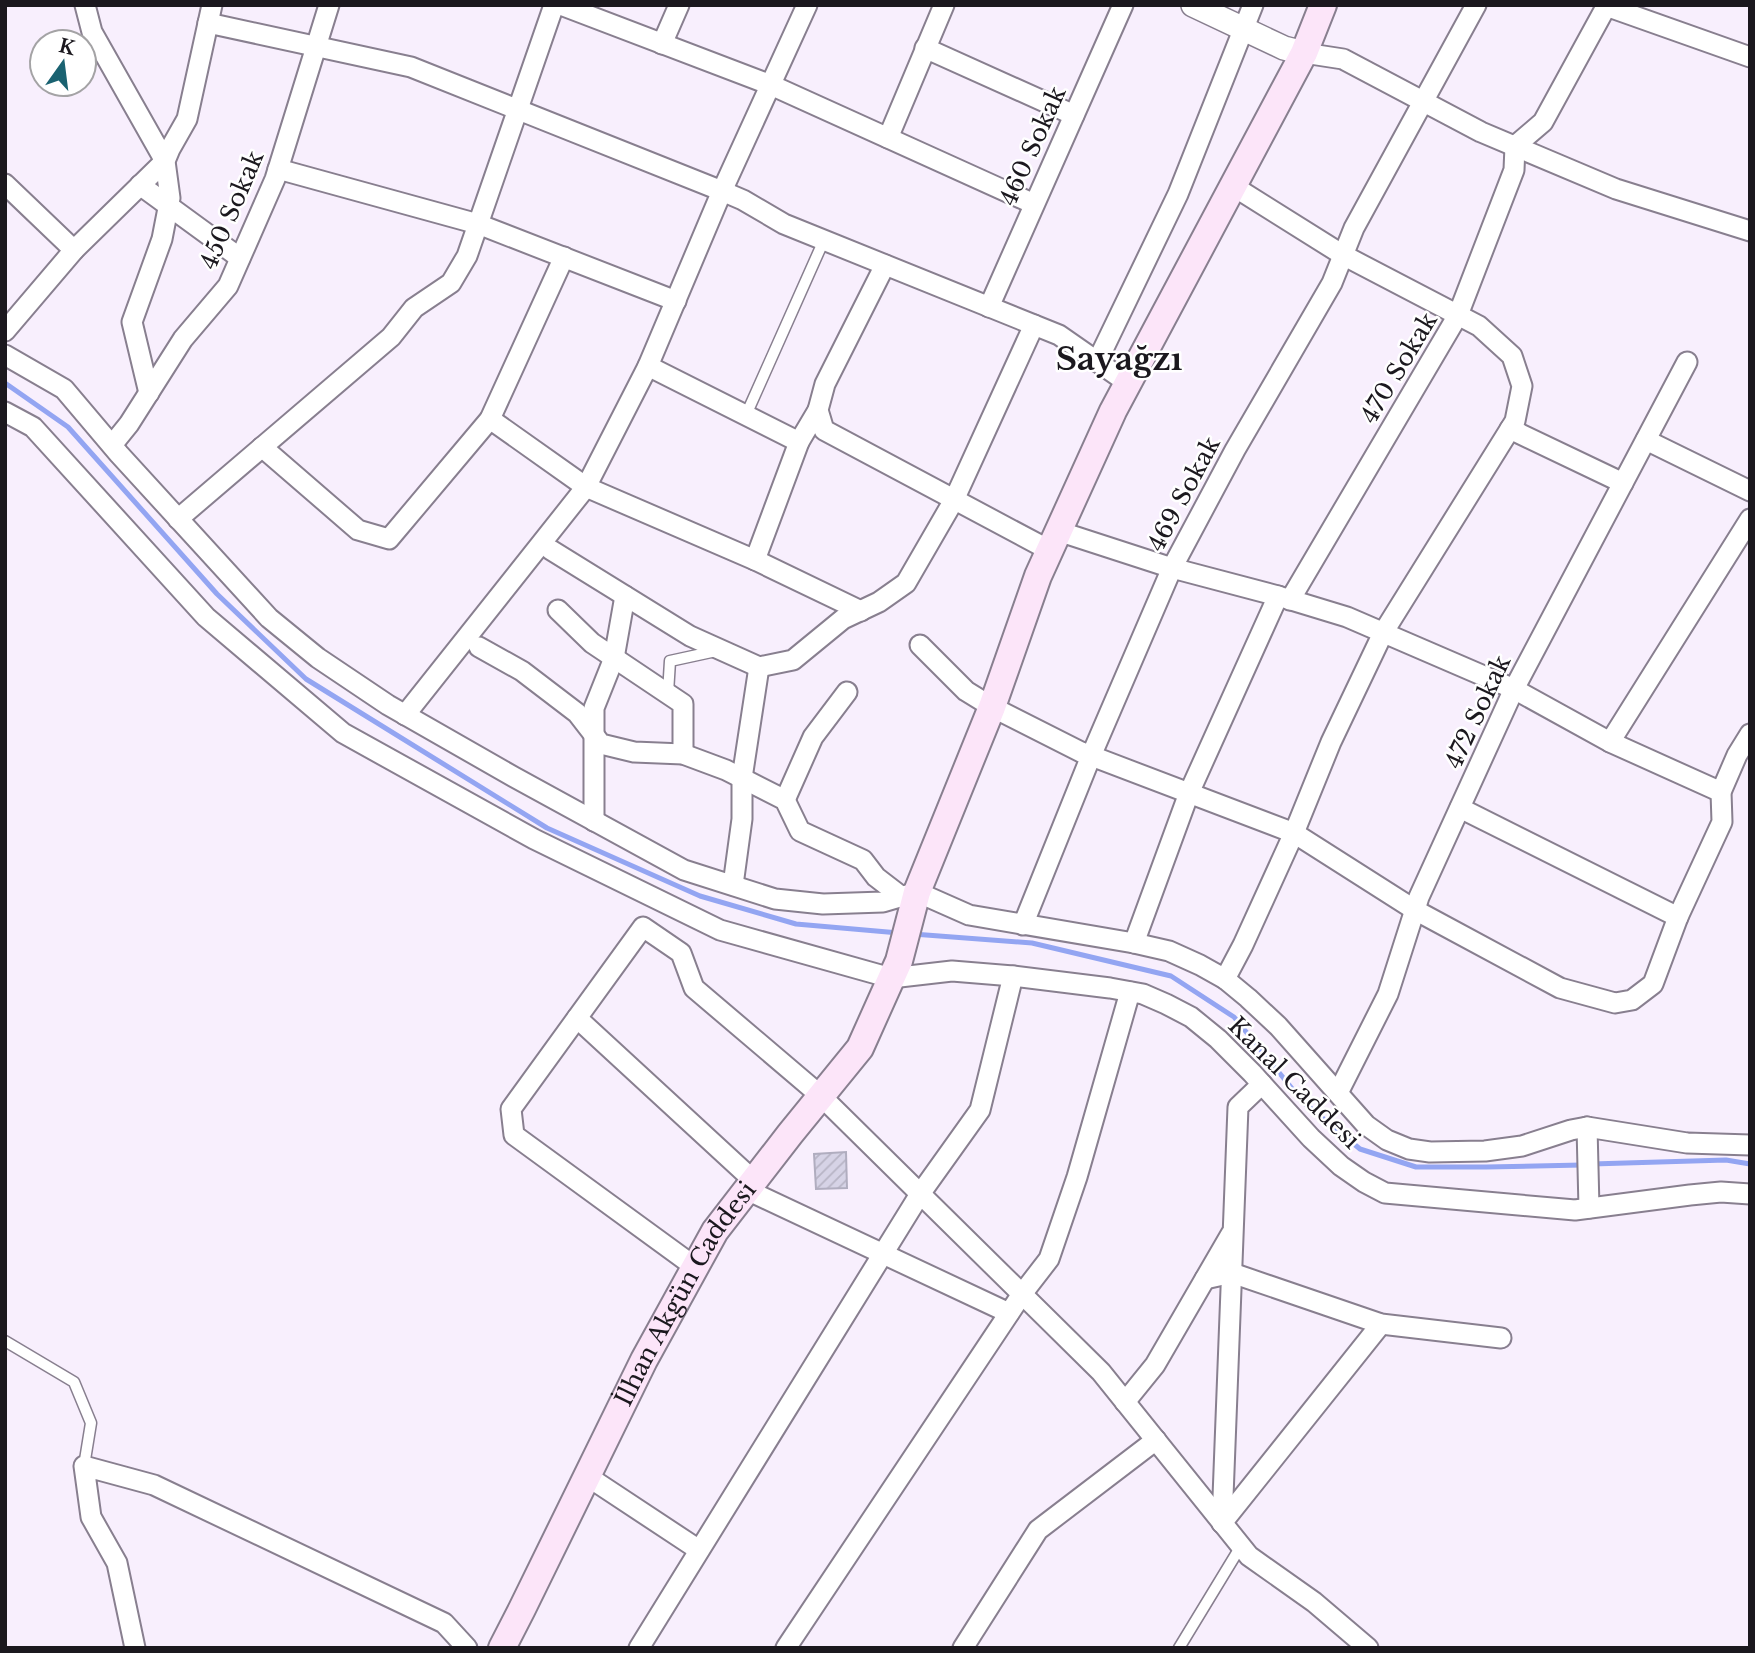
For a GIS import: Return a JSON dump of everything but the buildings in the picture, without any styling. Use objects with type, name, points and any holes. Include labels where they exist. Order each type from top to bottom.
[{"type":"main road","name":"İlhan Akgün Caddesi","points":[[503,1647],[645,1360],[715,1231],[860,1048],[895,969],[910,899],[992,707],[1038,576],[1113,411],[1304,53],[1323,5]]},
{"type":"street","points":[[85,5],[92,32],[165,161],[169,206],[162,239],[132,322],[149,393]]},
{"type":"street","name":"450 Sokak","points":[[112,445],[129,424],[184,338],[228,286],[278,169],[329,5]]},
{"type":"street","points":[[178,519],[391,337],[414,308],[451,283],[467,256],[554,5]]},
{"type":"street","points":[[561,5],[771,85],[1034,204]]},
{"type":"street","points":[[662,44],[679,5]]},
{"type":"street","points":[[405,715],[586,487],[648,366],[722,191],[807,5]]},
{"type":"street","points":[[888,138],[944,5]]},
{"type":"street","name":"460 Sokak","points":[[989,307],[1123,5]]},
{"type":"street","points":[[1193,5],[1284,48],[1343,60],[1481,132],[1616,189],[1750,231]]},
{"type":"street","points":[[1097,362],[1178,194],[1252,5]]},
{"type":"street","points":[[1515,146],[1543,122],[1607,6],[1750,57]]},
{"type":"street","name":"469 Sokak","points":[[1023,925],[1091,756],[1172,568],[1235,450],[1332,283],[1354,229],[1471,7]]},
{"type":"street","points":[[5,331],[74,250],[165,161],[187,119],[210,14],[316,45],[411,67],[722,191],[784,224],[1059,335],[1128,383]]},
{"type":"street","points":[[925,48],[1074,115]]},
{"type":"street","name":"470 Sokak","points":[[1134,943],[1189,793],[1284,598],[1458,315],[1514,170],[1515,146]]},
{"type":"street","points":[[278,169],[478,224],[676,301]]},
{"type":"street","points":[[5,184],[74,250]]},
{"type":"street","points":[[140,185],[240,258]]},
{"type":"street","points":[[1225,979],[1294,832],[1331,741],[1383,633],[1515,421],[1522,386],[1513,356],[1479,326],[1343,255],[1233,186]]},
{"type":"street","points":[[262,447],[358,530],[389,540],[491,419],[564,257]]},
{"type":"street","points":[[755,560],[799,442],[818,410],[825,384],[885,265]]},
{"type":"street","points":[[551,550],[690,636],[760,667],[793,660],[843,619],[878,603],[906,583],[954,499],[1034,325]]},
{"type":"street","points":[[5,355],[64,389],[269,618],[318,658],[405,715],[513,778],[684,870],[775,899],[823,904],[910,899]]},
{"type":"street","name":"472 Sokak","points":[[1338,1093],[1388,994],[1419,897],[1514,689],[1687,362]]},
{"type":"street","points":[[648,366],[799,442]]},
{"type":"street","points":[[818,410],[824,430],[954,499],[1054,540],[1172,568],[1347,617],[1514,689],[1610,741],[1721,792]]},
{"type":"street","points":[[5,412],[33,427],[206,617],[343,733],[534,839],[720,930],[895,969]]},
{"type":"street","points":[[491,419],[586,487],[755,560],[861,611]]},
{"type":"street","points":[[1510,429],[1623,483]]},
{"type":"street","points":[[1646,440],[1750,491]]},
{"type":"street","points":[[1610,741],[1750,519]]},
{"type":"street","points":[[594,821],[594,708],[614,658],[625,596]]},
{"type":"street","points":[[558,610],[592,643],[683,704],[683,754]]},
{"type":"street","points":[[920,645],[966,691],[992,707],[1091,756],[1294,832],[1415,910],[1560,988],[1615,1003],[1632,1000],[1653,984],[1678,917],[1722,822],[1721,792],[1737,755],[1750,734]]},
{"type":"street","points":[[479,647],[522,671],[577,713],[601,744],[634,752],[683,754],[742,778],[785,800],[800,831],[863,860],[876,877],[910,899],[969,915],[1134,943],[1169,951],[1200,965],[1225,979],[1278,1026],[1366,1125],[1387,1140],[1409,1149],[1430,1152],[1485,1151],[1522,1146],[1571,1129],[1588,1137],[1750,1145]]},
{"type":"street","points":[[733,885],[742,819],[742,778],[760,667]]},
{"type":"street","points":[[785,800],[813,737],[847,692]]},
{"type":"street","points":[[1460,807],[1678,917]]},
{"type":"street","points":[[695,1267],[514,1135],[511,1109],[643,927],[681,953],[694,988],[821,1096],[1101,1373],[1249,1556],[1314,1602],[1368,1648]]},
{"type":"street","name":"Kanal Caddesi","points":[[895,969],[1013,976],[1110,988],[1143,994],[1166,1003],[1191,1017],[1218,1039],[1341,1166],[1385,1193],[1575,1210],[1589,1199],[1721,1192],[1750,1194]]},
{"type":"street","points":[[639,1648],[920,1194],[980,1110],[1013,976]]},
{"type":"street","points":[[786,1648],[1009,1313],[1049,1259],[1077,1177],[1130,992]]},
{"type":"street","points":[[577,1018],[750,1186],[882,1254],[1009,1313]]},
{"type":"street","points":[[1223,1523],[1238,1107],[1262,1084]]},
{"type":"street","points":[[1588,1137],[1589,1199]]},
{"type":"street","points":[[1125,1402],[1155,1364],[1233,1231]]},
{"type":"street","points":[[1205,1279],[1231,1273],[1381,1324],[1501,1338]]},
{"type":"street","points":[[1223,1523],[1381,1324]]},
{"type":"street","points":[[963,1648],[1038,1530],[1156,1440]]},
{"type":"street","points":[[135,1648],[117,1563],[91,1517],[84,1466],[154,1485],[192,1503],[444,1623],[467,1648]]},
{"type":"street","points":[[587,1476],[699,1550]]},
{"type":"lane","points":[[746,415],[824,240]]},
{"type":"lane","points":[[668,694],[670,661],[722,650]]},
{"type":"lane","points":[[5,1341],[74,1382],[91,1423],[84,1466]]},
{"type":"lane","points":[[1180,1648],[1241,1546]]},
{"type":"waterway","points":[[5,383],[68,427],[217,594],[306,679],[547,828],[700,896],[796,924],[899,933]]},
{"type":"waterway","points":[[913,934],[1032,943],[1171,976],[1234,1017],[1303,1102],[1360,1149],[1416,1167],[1582,1165]]},
{"type":"waterway","points":[[1592,1164],[1726,1160],[1750,1164]]},
{"type":"district","name":"Sayağzı","points":[[1119,359]]}]
